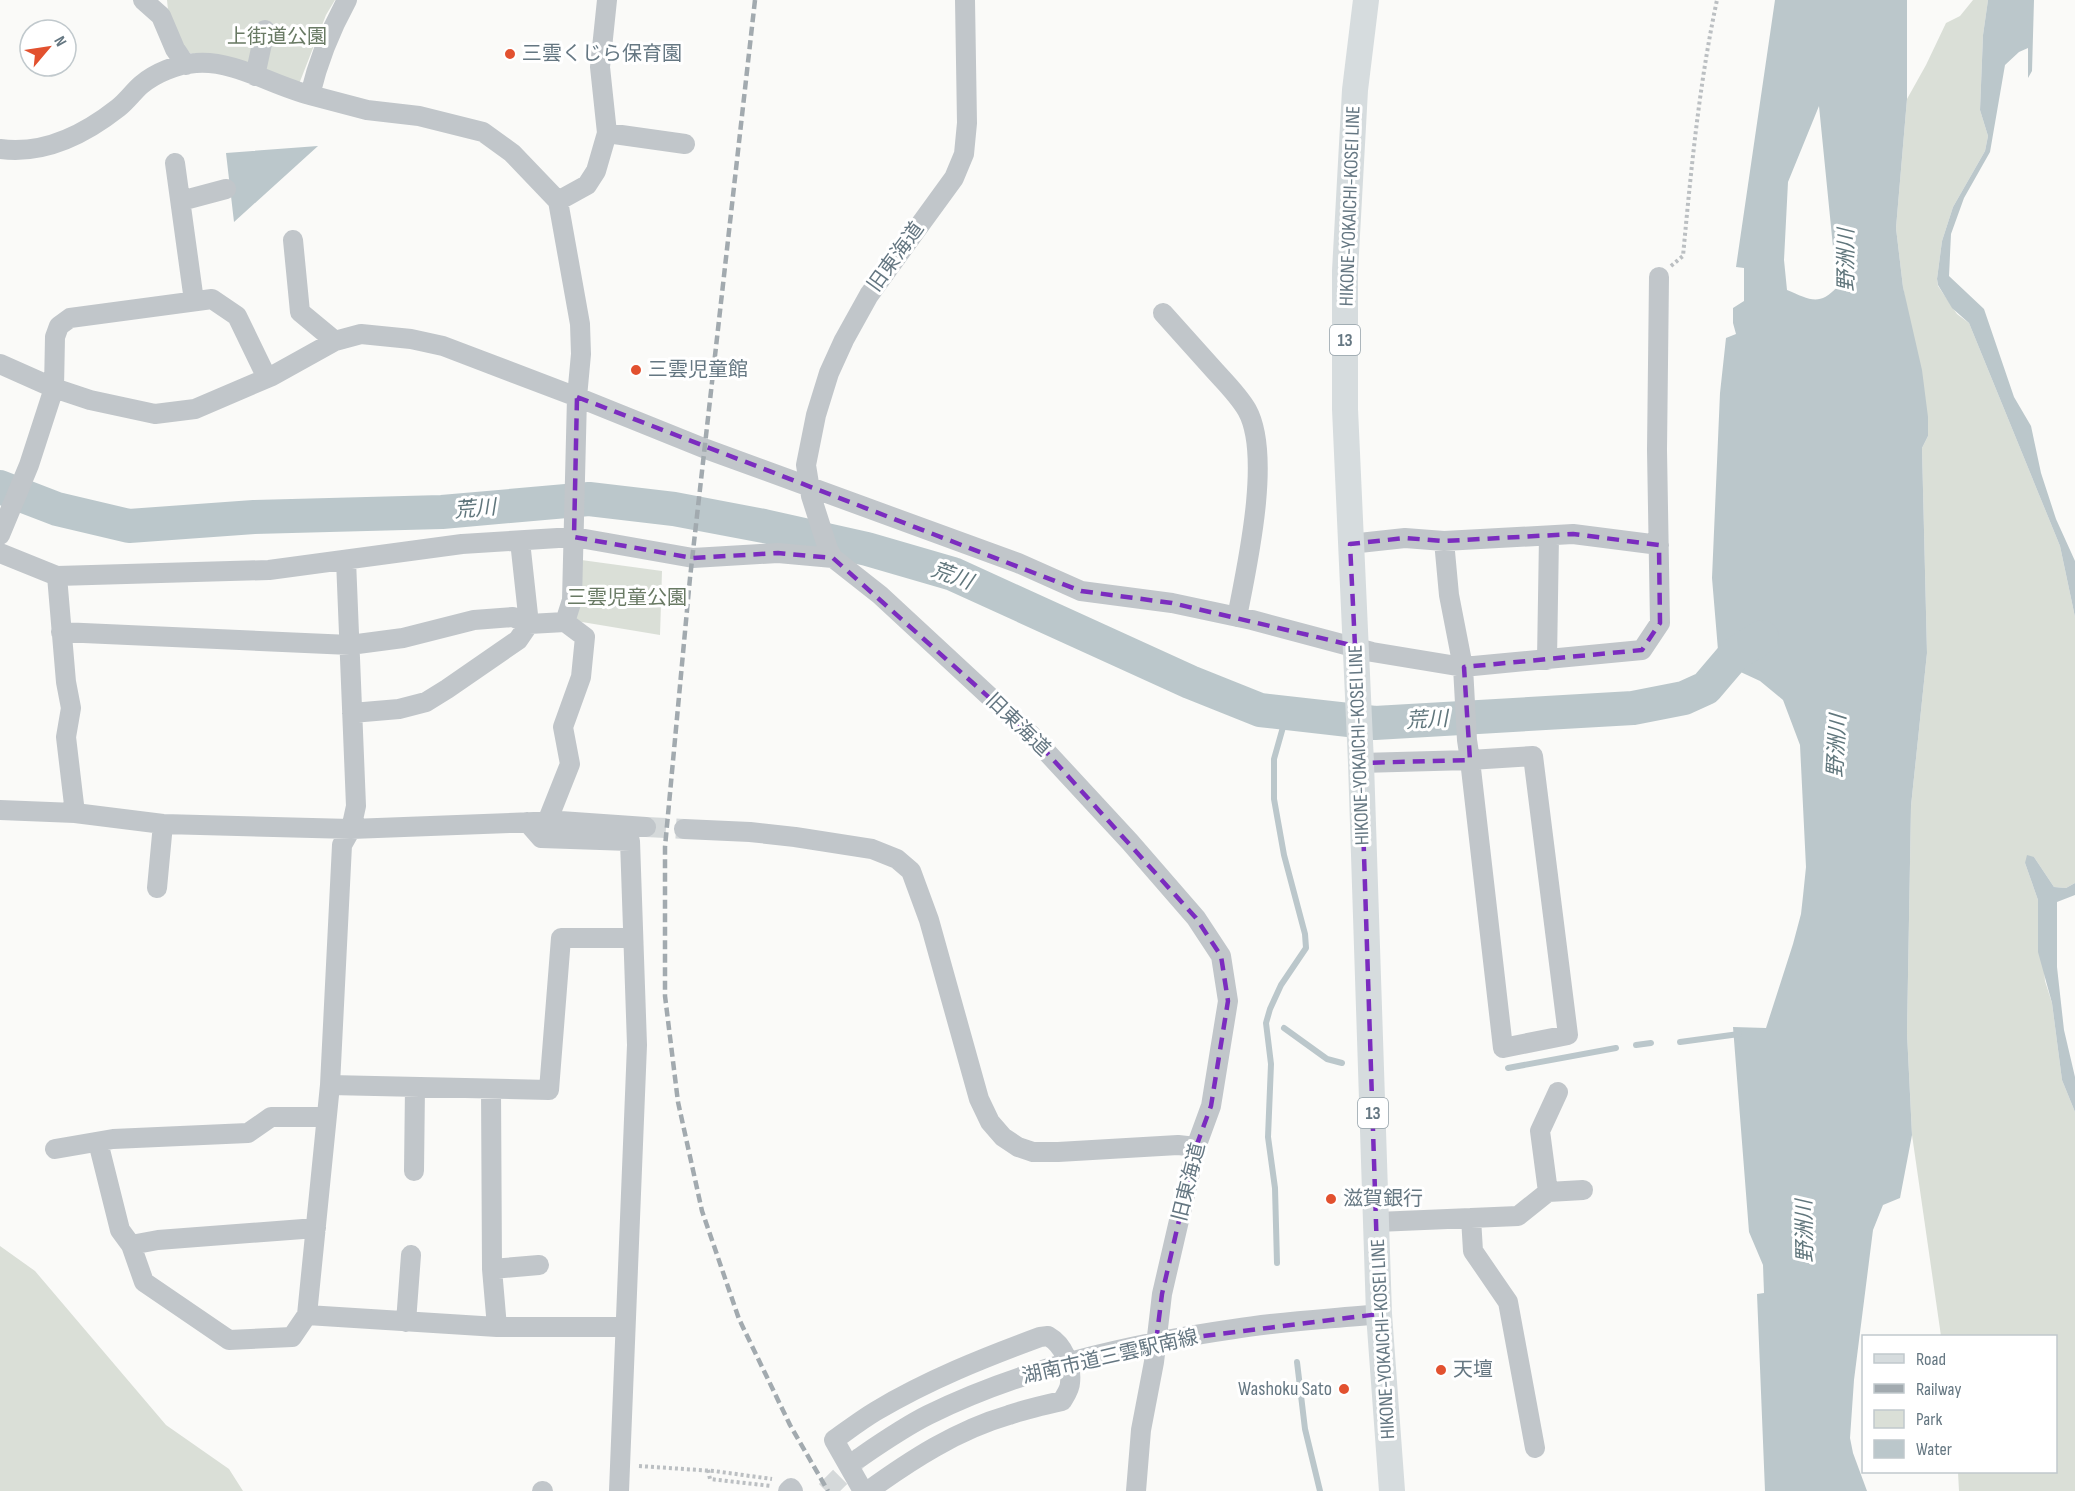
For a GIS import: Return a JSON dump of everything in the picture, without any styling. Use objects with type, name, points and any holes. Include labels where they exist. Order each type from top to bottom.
[{"type":"main road","name":"HIKONE-YOKAICHI-KOSEI LINE","points":[[1366,0],[1355,90],[1346,272],[1345,409],[1360,734],[1379,1314],[1392,1491]]},
{"type":"street","points":[[143,0],[161,16],[175,49],[186,65]]},
{"type":"street","points":[[310,95],[316,70],[332,28],[347,0]]},
{"type":"street","points":[[558,201],[587,185],[596,171],[607,133],[600,67],[607,0]]},
{"type":"street","name":"旧東海道","points":[[965,0],[967,123],[964,154],[954,178],[869,295],[844,340],[829,373],[816,415],[806,465],[810,492],[833,558],[880,595],[1030,734],[1131,842],[1189,910],[1221,956],[1228,1001],[1211,1106],[1196,1147],[1162,1294],[1142,1430],[1136,1491]]},
{"type":"street","points":[[255,76],[265,30]]},
{"type":"street","points":[[0,149],[22,150],[55,144],[70,138],[104,118],[143,83],[160,72],[196,63],[219,64],[310,95],[367,110],[419,116],[483,132],[512,153],[558,201],[580,324],[581,354],[577,397],[572,600],[565,622]]},
{"type":"street","points":[[607,133],[685,144]]},
{"type":"street","points":[[176,163],[194,301]]},
{"type":"street","points":[[181,201],[226,189]]},
{"type":"street","points":[[293,240],[300,312],[335,341]]},
{"type":"street","points":[[0,364],[54,388],[90,400],[155,414],[195,409],[267,378],[335,341],[361,334],[391,336],[442,346],[577,397],[810,492],[1018,563],[1081,591],[1172,603],[1237,616],[1371,652],[1464,671],[1642,650],[1660,623],[1657,450],[1659,277]]},
{"type":"street","points":[[2,531],[29,465],[54,388],[55,337],[59,326],[70,318],[212,299],[237,316],[267,378]]},
{"type":"street","points":[[1163,313],[1228,385],[1247,410],[1255,436],[1257,471],[1254,532],[1237,616]]},
{"type":"street","points":[[0,553],[57,576],[269,570],[462,544],[520,541],[574,530],[693,558],[778,552],[833,558]]},
{"type":"street","points":[[1350,544],[1405,538],[1444,541],[1573,534],[1659,545]]},
{"type":"street","points":[[1547,660],[1550,536]]},
{"type":"street","points":[[352,713],[399,709],[426,702],[518,640],[529,624],[520,541]]},
{"type":"street","points":[[1361,763],[1468,750],[1533,756],[1568,1035],[1503,1048],[1468,750],[1464,671],[1449,595],[1444,541]]},
{"type":"street","points":[[98,1142],[120,1230],[131,1245],[144,1282],[230,1340],[292,1337],[307,1315],[330,1085],[342,845],[351,829],[356,806],[346,560]]},
{"type":"street","points":[[57,576],[70,708],[66,737],[75,813]]},
{"type":"street","points":[[61,632],[350,645],[403,638],[474,620],[513,617],[529,624],[565,622],[585,637],[581,676],[563,727],[570,764],[547,822]]},
{"type":"street","points":[[0,810],[75,813],[163,824],[351,829],[527,822],[646,827]]},
{"type":"street","points":[[527,822],[542,838],[630,841],[637,1045],[619,1491]]},
{"type":"street","points":[[157,888],[163,824]]},
{"type":"street","points":[[684,829],[761,833],[872,849],[897,858],[911,871],[929,920],[979,1099],[990,1122],[1003,1137],[1017,1147],[1033,1152],[1178,1145],[1196,1147]]},
{"type":"street","points":[[330,1085],[549,1090],[561,938],[633,938]]},
{"type":"street","points":[[414,1171],[415,1088]]},
{"type":"street","points":[[491,1089],[492,1269],[497,1327]]},
{"type":"street","points":[[1548,1192],[1540,1131],[1558,1092]]},
{"type":"street","points":[[54,1149],[98,1142],[248,1132],[271,1117],[326,1117]]},
{"type":"street","points":[[1377,1222],[1518,1216],[1548,1192],[1583,1190]]},
{"type":"street","points":[[1471,1218],[1473,1251],[1508,1302],[1535,1448]]},
{"type":"street","points":[[131,1245],[158,1240],[316,1228]]},
{"type":"street","points":[[406,1322],[411,1255]]},
{"type":"street","points":[[492,1269],[539,1265]]},
{"type":"street","name":"湖南市道三雲駅南線","points":[[859,1458],[927,1415],[962,1399],[1003,1383],[1068,1364],[1156,1342],[1235,1329],[1379,1314]]},
{"type":"street","points":[[307,1315],[497,1327],[626,1327]]},
{"type":"street","points":[[863,1491],[834,1440],[874,1412],[943,1376],[1040,1337],[1048,1336],[1054,1340],[1068,1364],[1070,1386],[1062,1401],[1007,1415],[964,1432],[928,1450],[868,1491]]},
{"type":"path","points":[[1659,277],[1683,256],[1693,155],[1709,34],[1717,0]]},
{"type":"path","points":[[620,1465],[708,1470],[772,1479]]},
{"type":"path","points":[[708,1470],[710,1479],[786,1490]]},
{"type":"highlighted area","points":[[577,397],[1081,591],[1172,603],[1355,646],[1350,544],[1405,538],[1444,541],[1573,534],[1659,545],[1660,623],[1642,650],[1464,667],[1470,760],[1361,763],[1379,1314],[1156,1342],[1162,1294],[1196,1147],[1211,1106],[1228,1001],[1221,956],[1196,918],[1030,734],[833,558],[778,553],[693,558],[574,537]]},
{"type":"green space","name":"上街道公園","points":[[167,0],[335,0],[326,15],[299,84],[190,53],[174,28]]},
{"type":"green space","points":[[1973,0],[1988,0],[1983,35],[1980,110],[1988,136],[1985,151],[1953,207],[1942,241],[1938,286],[1957,314],[1969,323],[2060,546],[2075,617],[2075,883],[2066,888],[2054,887],[2034,857],[2025,863],[2038,900],[2045,981],[2052,1003],[2062,1080],[2075,1112],[2075,1491],[1959,1491],[1958,1473],[2057,1473],[2057,1335],[1941,1335],[1912,1135],[1907,1033],[1911,806],[1927,653],[1922,448],[1928,436],[1903,287],[1896,228],[1907,99],[1946,23],[1960,16]]},
{"type":"green space","name":"三雲児童公園","points":[[574,559],[662,571],[660,635],[576,621]]},
{"type":"green space","points":[[0,1246],[35,1271],[166,1425],[229,1469],[243,1491],[0,1491]]},
{"type":"water","name":"野洲川","points":[[1775,0],[1907,0],[1907,99],[1896,228],[1903,287],[1922,370],[1928,417],[1928,436],[1922,448],[1927,653],[1911,806],[1907,1033],[1912,1135],[1900,1198],[1883,1205],[1873,1230],[1854,1380],[1850,1438],[1867,1491],[1765,1491],[1757,1294],[1764,1293],[1763,1265],[1749,1232],[1733,1027],[1766,1028],[1801,914],[1806,867],[1800,745],[1783,700],[1760,681],[1719,662],[1712,578],[1720,393],[1726,338],[1736,334],[1733,308],[1744,301],[1744,268],[1736,267]],"holes":[[[1819,106],[1837,287],[1819,299],[1808,298],[1787,290],[1784,260],[1788,182]]]},
{"type":"water","points":[[1988,0],[2034,0],[2032,71],[2028,78],[2028,48],[2019,52],[2005,65],[1990,152],[1964,198],[1951,234],[1949,276],[1984,309],[2014,397],[2031,426],[2041,473],[2056,519],[2075,561],[2075,617],[2060,546],[1969,323],[1952,308],[1938,285],[1937,279],[1942,241],[1953,207],[1985,151],[1988,136],[1980,110],[1983,35]]},
{"type":"water","points":[[318,146],[234,222],[226,153]]},
{"type":"water","points":[[2027,855],[2034,857],[2054,887],[2066,888],[2075,883],[2075,895],[2057,902],[2057,967],[2064,1030],[2075,1077],[2075,1112],[2062,1080],[2052,1003],[2038,952],[2038,900],[2025,863]]},
{"type":"waterway","name":"荒川","points":[[0,487],[57,509],[129,526],[254,517],[442,512],[589,499],[674,509],[867,549],[953,574],[1190,682],[1260,710],[1375,723],[1633,708],[1684,698],[1706,688],[1735,654],[1762,637]]},
{"type":"waterway","points":[[1277,1263],[1275,1188],[1268,1137],[1271,1064],[1266,1023],[1281,985],[1306,948],[1305,934],[1284,855],[1274,799],[1274,759],[1287,713]]},
{"type":"waterway","points":[[1284,1028],[1327,1059],[1342,1063]]},
{"type":"waterway","points":[[1680,1042],[1739,1034]]},
{"type":"waterway","points":[[1636,1045],[1651,1043]]},
{"type":"waterway","points":[[1508,1068],[1616,1048]]},
{"type":"waterway","points":[[1297,1362],[1305,1429],[1320,1491]]},
{"type":"tunnel","points":[[646,827],[684,829]]},
{"type":"tunnel","points":[[826,1491],[859,1458]]},
{"type":"railway","points":[[755,0],[690,578],[665,847],[665,996],[678,1102],[702,1211],[739,1319],[790,1425],[828,1491]]},
{"type":"place","name":"三雲くじら保育園","points":[[510,54]]},
{"type":"place","name":"三雲児童館","points":[[636,370]]},
{"type":"place","name":"滋賀銀行","points":[[1331,1199]]},
{"type":"place","name":"天壇","points":[[1441,1370]]},
{"type":"place","name":"Washoku Sato","points":[[1344,1389]]}]
